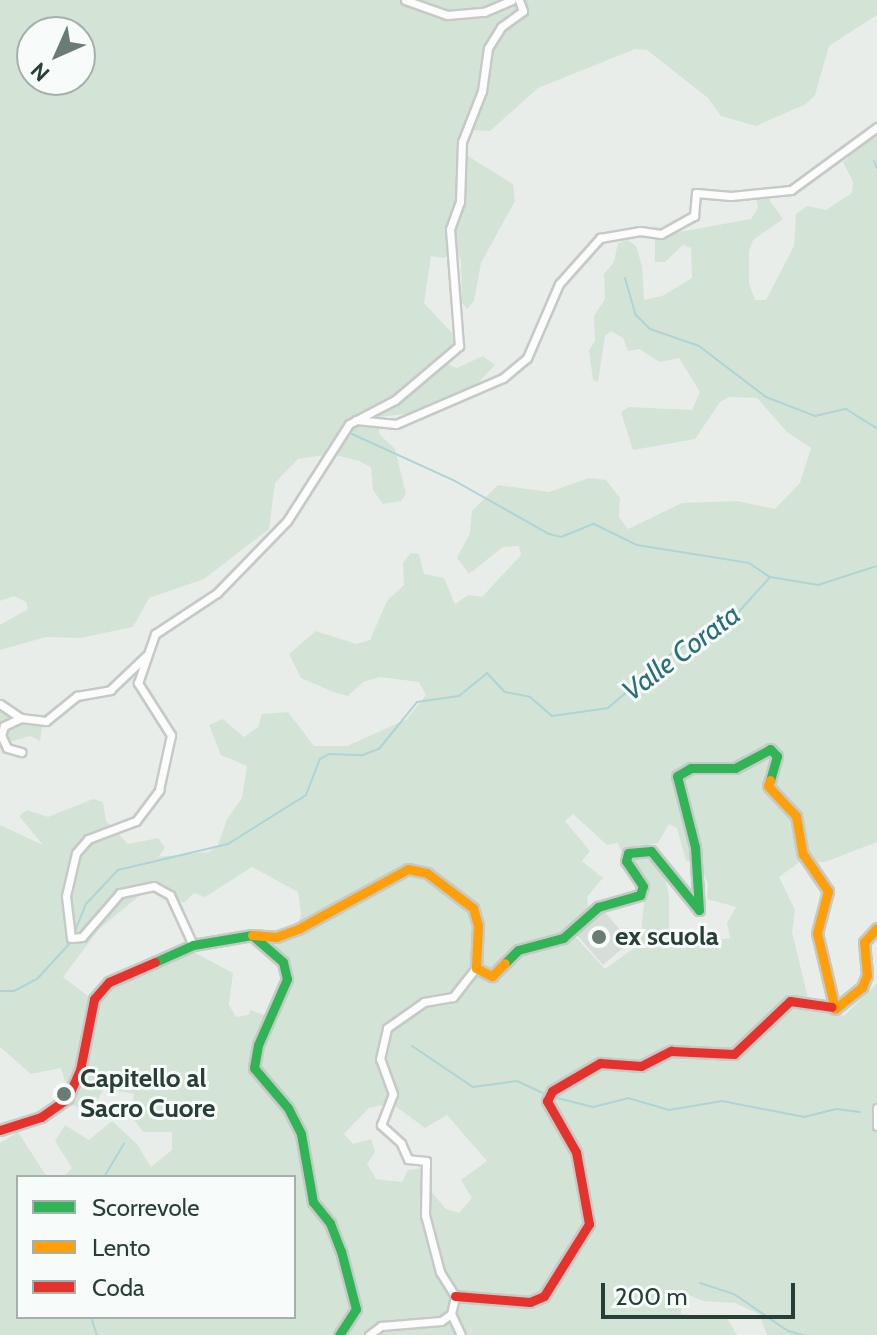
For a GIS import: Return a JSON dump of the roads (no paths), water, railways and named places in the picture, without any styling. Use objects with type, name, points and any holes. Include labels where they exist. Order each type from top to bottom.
[{"type":"street","points":[[405,0],[447,15],[489,11],[512,0]]},
{"type":"street","points":[[193,945],[172,898],[158,886],[120,893],[82,937],[71,938],[66,896],[75,857],[88,839],[136,821],[159,790],[171,735],[138,688],[146,656],[164,625],[217,593],[287,521],[341,432],[356,420],[395,400],[459,346],[450,229],[460,202],[462,142],[482,91],[488,48],[501,27],[523,11],[519,0]]},
{"type":"street","points":[[356,420],[396,424],[503,378],[527,358],[559,284],[600,238],[640,231],[661,234],[694,216],[696,193],[731,196],[791,190],[809,181],[857,136],[877,127]]},
{"type":"street","points":[[0,704],[21,718],[46,721],[77,696],[110,690],[146,656]]},
{"type":"street","points":[[21,718],[8,723],[1,735],[7,748],[21,752]]},
{"type":"street","points":[[476,968],[492,976],[518,950],[563,938],[598,907],[640,895],[643,886],[626,861],[634,849],[651,851],[699,910],[695,847],[677,776],[691,768],[735,768],[770,749],[777,756],[768,786],[796,816],[803,854],[828,891],[817,933],[832,1007]]},
{"type":"street","points":[[0,1130],[31,1122],[67,1099],[78,1078],[98,993],[123,974],[193,945],[252,935],[276,937],[298,929],[408,869],[427,873],[473,908],[478,925],[476,968],[453,997],[424,1002],[387,1028],[380,1059],[393,1094],[381,1125],[401,1143],[408,1159],[426,1161],[425,1215],[440,1272],[455,1296],[451,1314],[461,1335]]},
{"type":"street","points":[[455,1296],[530,1302],[544,1296],[589,1224],[576,1152],[549,1096],[600,1063],[641,1066],[671,1051],[734,1054],[790,1001],[844,1006],[862,987],[867,975],[864,942],[877,928]]},
{"type":"street","points":[[252,935],[283,962],[287,979],[258,1045],[254,1068],[294,1121],[313,1202],[330,1223],[341,1251],[356,1309],[339,1335]]},
{"type":"street","points":[[877,1108],[877,1126]]},
{"type":"street","points":[[369,1335],[381,1326],[441,1321],[451,1314]]},
{"type":"waterway","points":[[874,161],[877,168]]},
{"type":"waterway","points":[[625,278],[635,314],[650,329],[699,346],[766,397],[815,416],[846,409],[877,428]]},
{"type":"waterway","points":[[352,434],[455,481],[549,534],[561,537],[594,524],[637,545],[749,563],[770,577]]},
{"type":"waterway","name":"Valle Corata","points":[[73,936],[86,904],[118,870],[228,844],[306,795],[320,759],[329,754],[363,755],[379,749],[417,702],[459,696],[487,673],[505,692],[530,697],[552,716],[608,708],[671,654],[735,616],[770,577],[818,585],[877,566]]},
{"type":"waterway","name":"Valle Corata","points":[[0,991],[14,991],[37,979],[71,942]]},
{"type":"waterway","points":[[412,1046],[473,1087],[517,1081],[547,1095]]},
{"type":"waterway","points":[[553,1097],[593,1107],[628,1098],[669,1110],[722,1101],[804,1117],[836,1109],[860,1112]]},
{"type":"waterway","points":[[105,1175],[124,1144]]},
{"type":"waterway","points":[[700,1283],[734,1294],[788,1331],[803,1335]]},
{"type":"waterway","points":[[92,1319],[97,1335]]},
{"type":"place","name":"ex scuola","points":[[599,937]]},
{"type":"place","name":"Capitello al Sacro Cuore","points":[[64,1094]]}]
